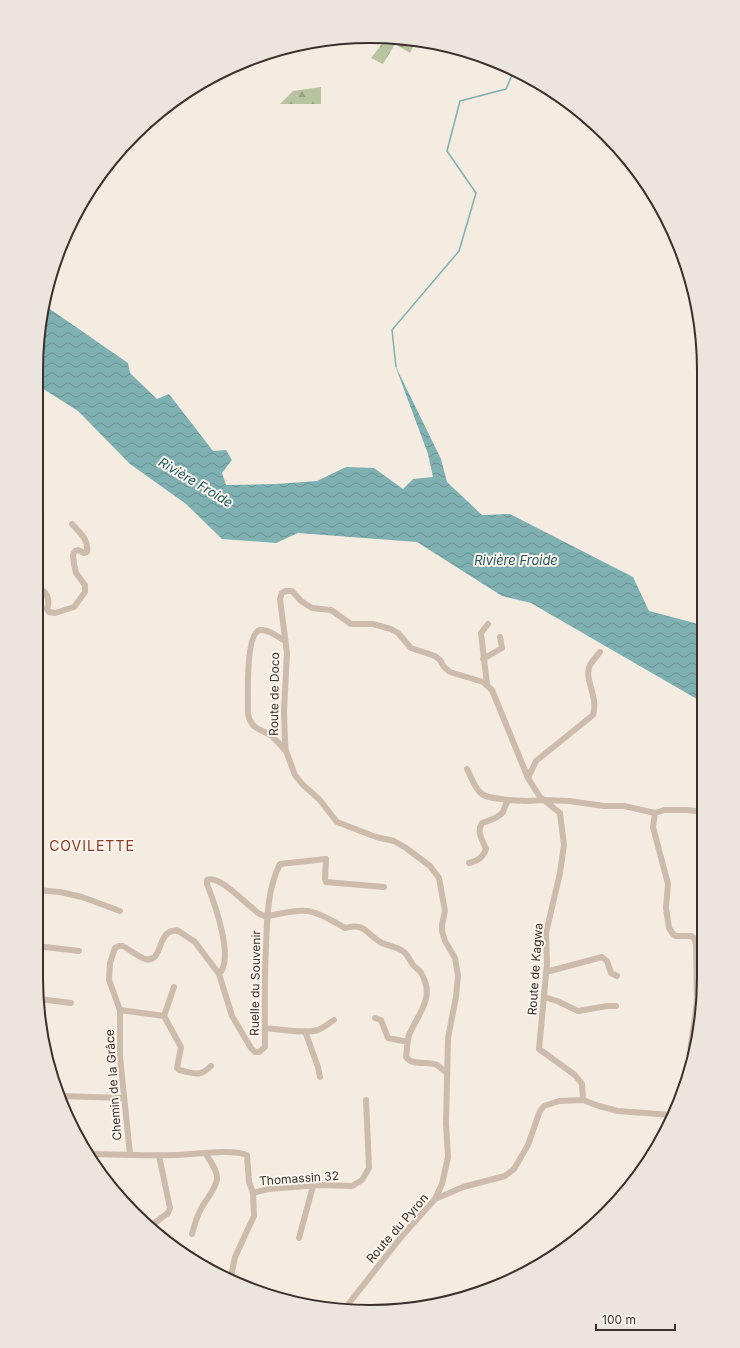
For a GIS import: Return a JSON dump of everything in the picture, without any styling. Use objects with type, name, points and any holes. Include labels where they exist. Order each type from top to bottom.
[{"type":"street","points":[[43,590],[49,600],[47,609],[49,612],[55,613],[74,607],[85,592],[85,585],[76,573],[73,555],[75,551],[78,550],[84,553],[87,552],[88,548],[85,539],[72,524]]},
{"type":"street","name":"Route de Doco","points":[[435,1199],[442,1184],[448,1157],[446,1124],[448,1038],[456,997],[458,976],[455,958],[445,940],[442,931],[446,911],[439,878],[430,866],[394,841],[376,837],[337,822],[295,775],[286,751],[284,711],[287,666],[280,595],[289,590],[292,591],[301,601],[312,608],[331,610],[351,624],[373,624],[391,629],[411,648],[435,656],[440,660],[444,668],[450,672],[487,684]]},
{"type":"street","points":[[488,624],[481,633],[487,684],[492,690],[502,719],[528,778]]},
{"type":"street","points":[[285,641],[266,630],[260,630],[253,636],[248,664],[248,714],[249,722],[255,728],[270,736],[286,751]]},
{"type":"street","points":[[483,659],[502,648],[500,637]]},
{"type":"street","points":[[528,778],[536,761],[593,714],[595,701],[588,674],[590,665],[600,652]]},
{"type":"street","points":[[467,769],[478,791],[485,797],[509,800],[544,800],[604,806],[624,806],[655,813],[664,810],[697,811]]},
{"type":"street","name":"Route de Kagwa","points":[[528,778],[540,797],[560,813],[564,845],[560,873],[546,934],[546,972],[539,1049],[576,1075],[582,1084],[584,1100]]},
{"type":"street","points":[[469,863],[480,859],[486,852],[479,830],[480,826],[482,823],[501,815],[504,811],[506,802],[509,800]]},
{"type":"street","points":[[655,813],[653,827],[668,884],[666,908],[670,928],[676,936],[690,936],[694,938],[696,944],[697,988]]},
{"type":"street","name":"Ruelle du Souvenir","points":[[219,974],[232,1016],[251,1048],[255,1052],[259,1052],[265,1047],[264,990],[267,917],[275,874],[280,864],[326,859],[326,882],[384,887]]},
{"type":"street","points":[[219,974],[223,967],[223,938],[221,925],[206,880],[213,879],[231,890],[259,913],[267,917],[289,912],[308,911],[345,928],[359,926],[379,941],[405,953],[412,964],[421,972],[426,984],[427,996],[420,1016],[410,1035],[406,1057],[408,1060],[414,1062],[437,1065],[447,1073]]},
{"type":"street","points":[[43,891],[82,896],[120,911]]},
{"type":"street","name":"Chemin de la Grâce","points":[[130,1154],[123,1098],[120,1057],[120,1010],[109,980],[110,963],[115,948],[123,946],[145,959],[151,960],[156,956],[162,939],[168,932],[177,930],[195,942],[219,974]]},
{"type":"street","points":[[43,947],[79,951]]},
{"type":"street","points":[[546,972],[602,956],[607,961],[611,973],[617,976]]},
{"type":"street","points":[[174,987],[164,1016],[181,1047],[177,1068],[179,1070],[201,1074],[211,1066]]},
{"type":"street","points":[[544,997],[557,1001],[578,1011],[616,1006]]},
{"type":"street","points":[[44,1000],[71,1003]]},
{"type":"street","points":[[120,1010],[164,1016]]},
{"type":"street","points":[[375,1018],[381,1020],[388,1038],[408,1042]]},
{"type":"street","points":[[265,1028],[305,1031],[320,1029],[334,1020]]},
{"type":"street","points":[[305,1031],[320,1077]]},
{"type":"street","points":[[65,1096],[123,1098]]},
{"type":"street","name":"Thomassin 32","points":[[94,1154],[159,1156],[241,1152],[247,1155],[249,1182],[253,1193],[268,1189],[313,1186],[352,1186],[362,1180],[369,1168],[366,1100]]},
{"type":"street","name":"Route du Pyron","points":[[348,1304],[402,1236],[435,1199],[463,1187],[505,1176],[514,1170],[528,1145],[536,1119],[544,1106],[559,1101],[584,1100],[618,1111],[667,1115]]},
{"type":"street","points":[[192,1234],[199,1212],[217,1180],[212,1164],[206,1154]]},
{"type":"street","points":[[154,1224],[168,1214],[170,1208],[159,1156]]},
{"type":"street","points":[[299,1238],[313,1186]]},
{"type":"street","points":[[232,1274],[235,1256],[254,1216],[253,1193]]},
{"type":"green space","points":[[382,44],[395,44],[383,64],[371,58]]},
{"type":"green space","points":[[396,44],[414,46],[410,53]]},
{"type":"green space","points":[[321,87],[321,104],[280,104],[293,91]]},
{"type":"water","name":"Rivière Froide","points":[[49,308],[128,363],[130,373],[157,399],[169,394],[213,451],[226,450],[232,460],[222,473],[226,485],[317,481],[346,467],[374,468],[403,489],[413,479],[433,477],[428,454],[395,365],[441,459],[447,482],[482,515],[510,514],[633,577],[649,611],[697,624],[697,699],[531,603],[502,596],[417,542],[298,533],[276,543],[222,539],[186,504],[130,464],[78,411],[43,389],[44,349]]},
{"type":"waterway","points":[[396,367],[392,330],[459,251],[476,193],[447,151],[460,101],[506,89],[512,76]]},
{"type":"district","name":"COVILETTE","points":[[92,845]]}]
